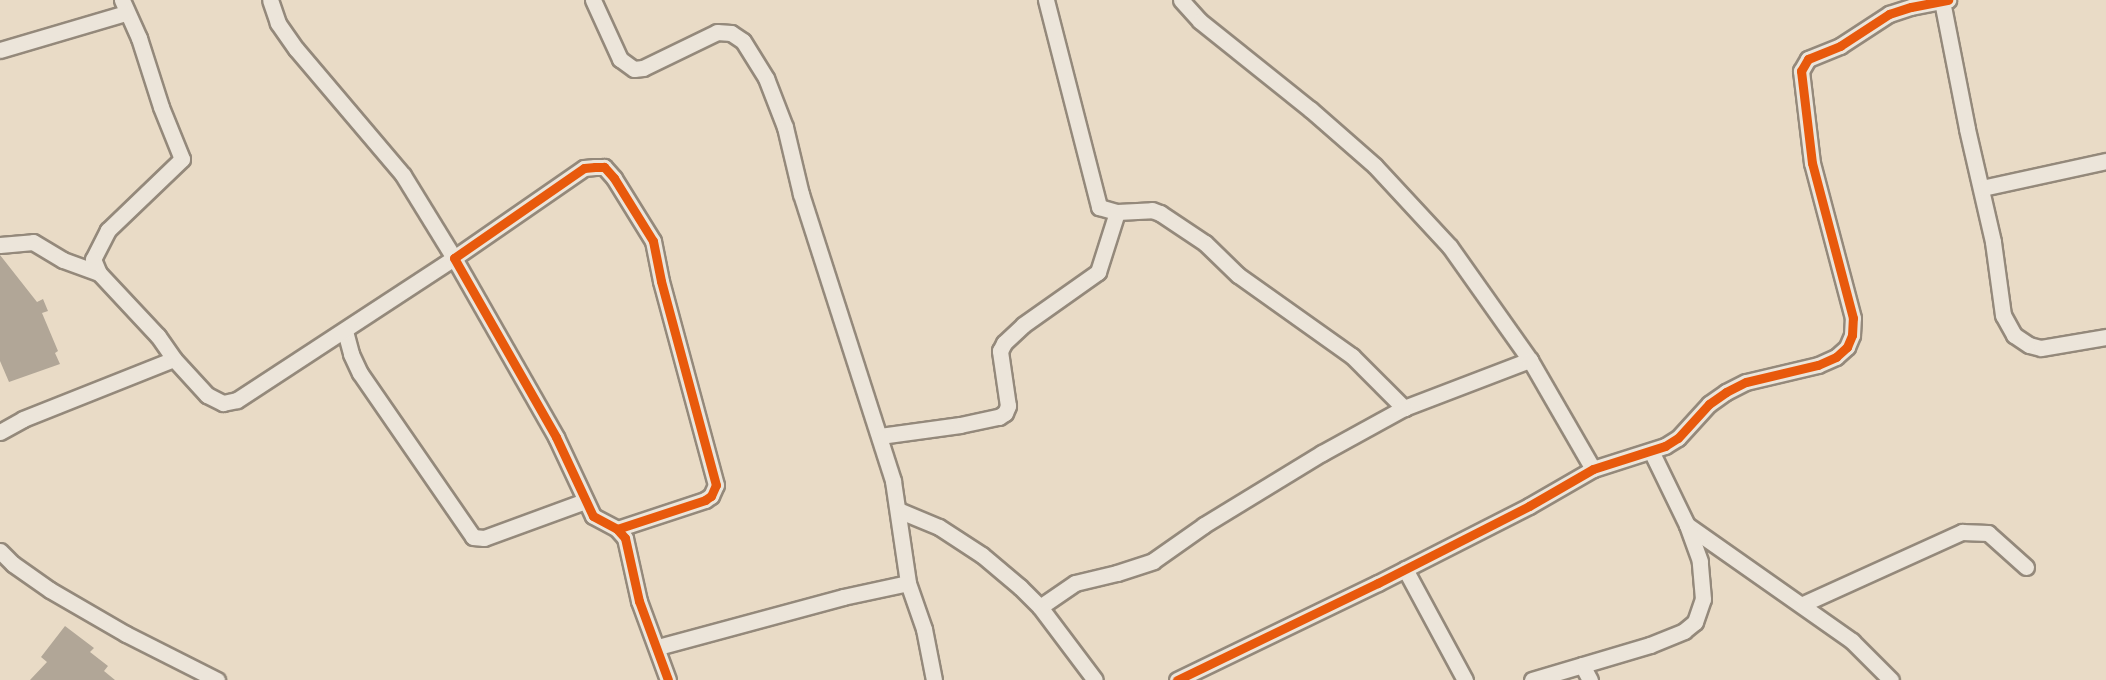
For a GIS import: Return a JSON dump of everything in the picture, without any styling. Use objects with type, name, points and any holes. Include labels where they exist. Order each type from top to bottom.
[{"type":"street","points":[[270,0],[278,23],[296,49],[403,175],[454,258],[556,437],[585,501],[597,520],[617,529],[625,537],[639,601],[658,647],[668,680]]},
{"type":"street","points":[[592,0],[620,59],[634,69],[643,68],[717,32],[731,33],[743,41],[766,78],[785,128],[801,194],[880,436],[898,510],[908,583],[924,629],[934,680]]},
{"type":"street","points":[[1046,0],[1078,116],[1091,184],[1099,207],[1117,212],[1152,210],[1206,243],[1238,275],[1352,356],[1404,408]]},
{"type":"street","points":[[1181,0],[1200,21],[1310,109],[1375,166],[1450,247],[1530,360],[1593,469]]},
{"type":"street","points":[[1177,680],[1530,506],[1593,469],[1665,446],[1678,438],[1709,404],[1746,382],[1818,365],[1836,357],[1847,347],[1852,335],[1853,318],[1812,163],[1801,72],[1808,60],[1840,46],[1889,14],[1945,0],[1967,129],[1982,188],[2003,315],[2014,335],[2029,345],[2041,348],[2106,337]]},
{"type":"street","points":[[0,50],[124,6],[182,159],[108,230],[93,259],[99,273],[158,336],[174,359],[207,395],[223,403],[237,400],[345,331],[584,168],[604,167],[640,217],[653,241],[661,281],[716,485],[711,496],[693,506],[617,529]]},
{"type":"street","points":[[1982,188],[2106,161]]},
{"type":"street","points":[[880,436],[960,425],[999,417],[1005,413],[1008,406],[1000,351],[1023,325],[1098,272],[1117,212]]},
{"type":"street","points":[[0,245],[33,242],[63,260],[99,273]]},
{"type":"street","points":[[345,331],[351,354],[360,373],[473,537],[484,538],[585,501]]},
{"type":"street","points":[[0,432],[23,419],[174,359]]},
{"type":"street","points":[[1040,607],[1075,583],[1153,561],[1204,525],[1312,459],[1404,408],[1530,360]]},
{"type":"street","points":[[1532,680],[1650,645],[1684,631],[1695,622],[1703,599],[1700,561],[1687,525],[1651,451]]},
{"type":"street","points":[[898,510],[939,527],[982,555],[1040,607],[1095,680]]},
{"type":"street","points":[[1687,525],[1803,604],[1852,641],[1891,680]]},
{"type":"street","points":[[1803,604],[1962,532],[1988,534],[2026,567]]},
{"type":"street","points":[[0,551],[13,564],[50,590],[126,634],[217,680]]},
{"type":"street","points":[[1405,569],[1432,624],[1465,680]]},
{"type":"street","points":[[658,647],[843,597],[908,583]]},
{"type":"street","points":[[1582,665],[1590,680]]},
{"type":"building","points":[[0,255],[37,302],[43,299],[48,311],[42,313],[58,351],[55,353],[60,364],[9,382],[0,361]]},
{"type":"building","points":[[65,626],[94,648],[90,652],[108,666],[104,671],[115,680],[30,680],[47,662],[41,657]]},
{"type":"cycle path","points":[[1177,680],[1378,583],[1529,506],[1593,469],[1665,446],[1678,438],[1709,404],[1746,382],[1818,365],[1836,357],[1847,347],[1852,335],[1853,318],[1812,163],[1801,71],[1808,59],[1840,46],[1889,14],[1948,0]]},
{"type":"cycle path","points":[[617,529],[705,500],[711,496],[716,485],[661,281],[653,241],[614,178],[604,167],[595,167],[584,168],[454,258],[556,437],[593,516],[617,529],[625,538],[639,601],[668,680]]}]
